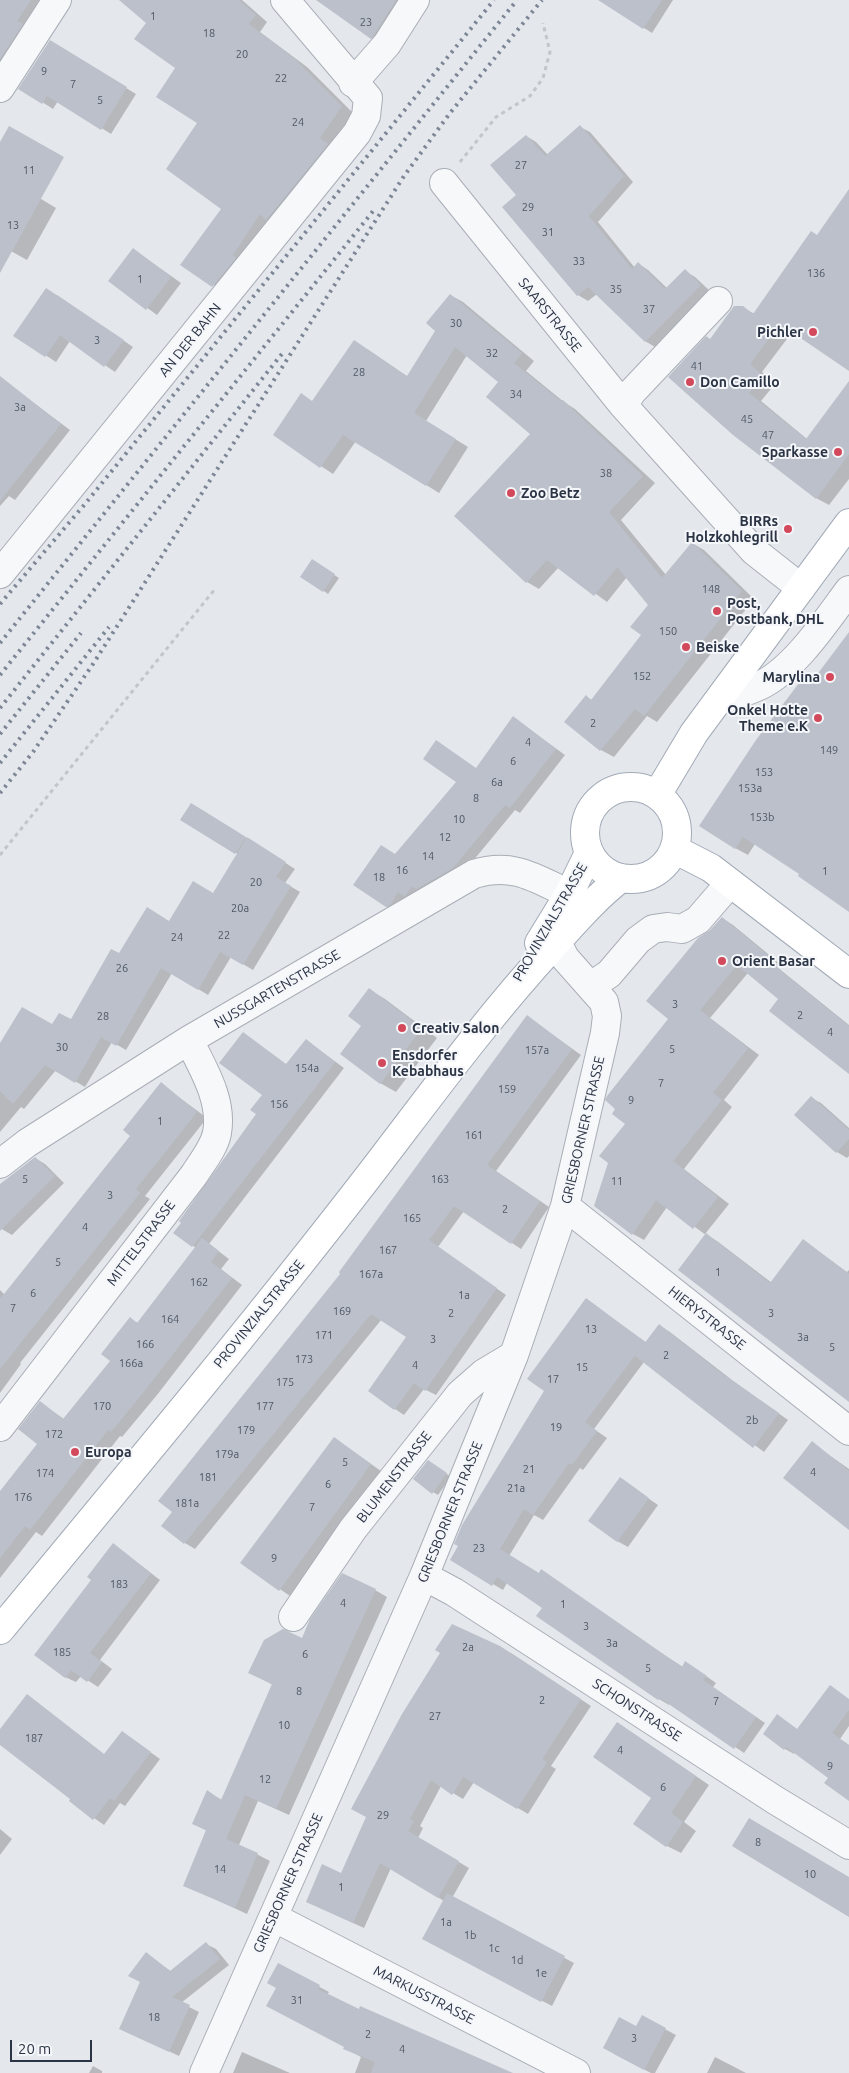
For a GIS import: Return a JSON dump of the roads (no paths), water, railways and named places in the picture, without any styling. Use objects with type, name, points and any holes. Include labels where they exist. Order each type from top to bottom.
[{"type":"main road","points":[[658,795],[694,733],[849,523]]},
{"type":"main road","points":[[629,786],[644,788],[658,795],[668,806],[675,819],[677,834],[674,849],[668,861],[658,870],[647,876],[634,879],[621,878],[608,873],[597,864],[589,853],[584,838],[585,823],[591,809],[601,797],[614,790],[629,786]]},
{"type":"main road","points":[[674,849],[711,868],[849,974]]},
{"type":"main road","name":"PROVINZIALSTRASSE","points":[[510,992],[569,894],[589,853]]},
{"type":"main road","name":"PROVINZIALSTRASSE","points":[[0,1630],[257,1318],[369,1176],[453,1063],[510,992],[600,894],[621,878]]},
{"type":"street","points":[[0,88],[57,0]]},
{"type":"street","points":[[285,0],[360,91],[415,0]]},
{"type":"street","name":"AN DER BAHN","points":[[0,574],[357,133],[366,116],[360,91]]},
{"type":"street","name":"SAARSTRASSE","points":[[444,183],[623,405],[754,552],[801,588]]},
{"type":"street","points":[[623,405],[632,392],[718,301]]},
{"type":"street","points":[[719,701],[761,685],[787,666],[814,637],[849,590]]},
{"type":"street","name":"NUSSGARTENSTRASSE","points":[[0,1164],[27,1143],[189,1040],[474,874],[491,869],[519,871],[569,894]]},
{"type":"street","points":[[594,990],[638,940],[652,929],[667,926],[682,929],[698,920],[730,883]]},
{"type":"street","name":"GRIESBORNER STRASSE","points":[[204,2073],[424,1576],[514,1355],[565,1206],[605,1034],[607,1016],[604,1002],[565,958],[557,942]]},
{"type":"street","name":"MITTELSTRASSE","points":[[0,1427],[188,1183],[208,1154],[216,1134],[217,1110],[210,1084],[189,1040]]},
{"type":"street","name":"HIERYSTRASSE","points":[[565,1206],[849,1431]]},
{"type":"street","name":"BLUMENSTRASSE","points":[[293,1617],[353,1529],[460,1394],[484,1373],[514,1355]]},
{"type":"street","name":"SCHONSTRASSE","points":[[424,1576],[454,1592],[775,1800],[849,1845]]},
{"type":"street","name":"MARKUSSTRASSE","points":[[273,1917],[576,2073]]},
{"type":"railway","points":[[0,604],[85,504],[494,0]]},
{"type":"railway","points":[[0,643],[517,0]]},
{"type":"railway","points":[[0,793],[33,752],[93,664],[404,176],[450,113],[542,0]]},
{"type":"railway","points":[[0,675],[374,210]]},
{"type":"railway","points":[[0,708],[285,350]]},
{"type":"railway","points":[[0,763],[109,627]]},
{"type":"railway","points":[[0,734],[81,633]]},
{"type":"place","name":"Pichler","points":[[813,332]]},
{"type":"place","name":"Don Camillo","points":[[690,382]]},
{"type":"place","name":"Sparkasse","points":[[838,452]]},
{"type":"place","name":"Zoo Betz","points":[[511,493]]},
{"type":"place","name":"BIRRs Holzkohlegrill","points":[[788,529]]},
{"type":"place","name":"Post, Postbank, DHL","points":[[717,611]]},
{"type":"place","name":"Beiske","points":[[686,647]]},
{"type":"place","name":"Marylina","points":[[830,677]]},
{"type":"place","name":"Onkel Hotte Theme e.K","points":[[818,718]]},
{"type":"place","name":"Orient Basar","points":[[722,961]]},
{"type":"place","name":"Creativ Salon","points":[[402,1028]]},
{"type":"place","name":"Ensdorfer Kebabhaus","points":[[382,1063]]},
{"type":"place","name":"Europa","points":[[75,1452]]}]
